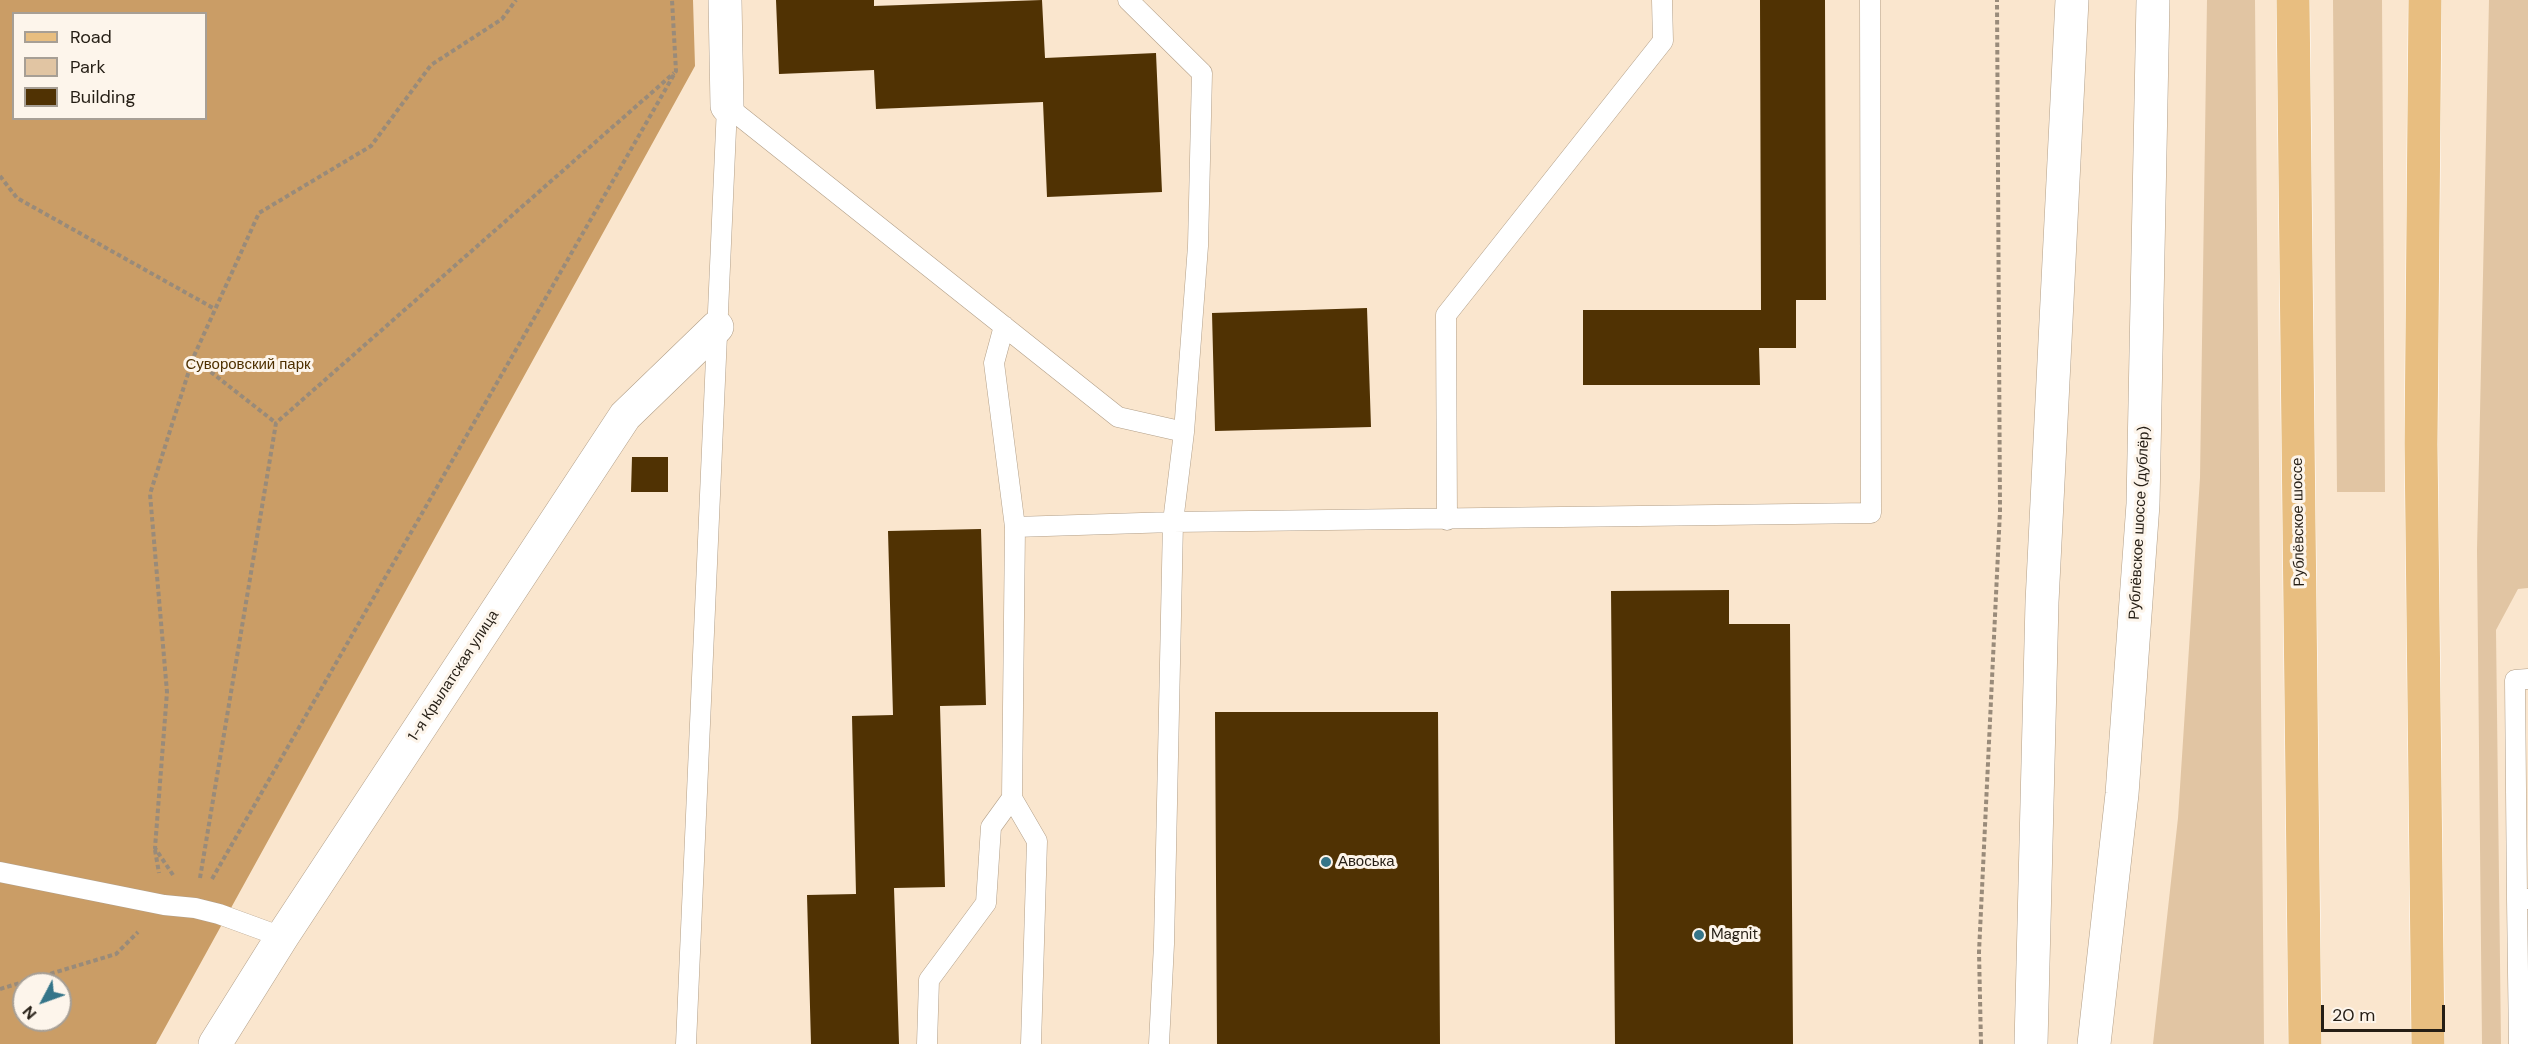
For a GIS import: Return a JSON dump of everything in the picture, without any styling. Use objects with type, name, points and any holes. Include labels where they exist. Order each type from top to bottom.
[{"type":"main road","points":[[725,0],[727,106]]},
{"type":"main road","points":[[2031,1044],[2042,602],[2072,0]]},
{"type":"main road","name":"Рублёвское шоссе (дублёр)","points":[[2094,1044],[2122,794],[2144,504],[2153,0]]},
{"type":"main road","name":"Рублёвское шоссе","points":[[2293,0],[2305,1044]]},
{"type":"main road","points":[[2426,0],[2421,444],[2428,1044]]},
{"type":"main road","name":"1-я Крылатская улица","points":[[215,1044],[282,937],[625,416],[717,327]]},
{"type":"lane","points":[[1128,0],[1202,73],[1198,246],[1184,432],[1173,522],[1164,944],[1158,1044]]},
{"type":"lane","points":[[1447,520],[1446,315],[1663,40],[1662,0]]},
{"type":"lane","points":[[1015,527],[1173,522],[1871,513],[1870,0]]},
{"type":"lane","points":[[727,106],[1118,417],[1184,432]]},
{"type":"lane","points":[[686,1044],[727,106]]},
{"type":"lane","points":[[1004,326],[994,363],[1015,527],[1012,798],[1037,841],[1031,1044]]},
{"type":"lane","points":[[2519,1044],[2523,899],[2515,680],[2528,680]]},
{"type":"lane","points":[[927,1044],[929,980],[986,903],[991,827],[1012,798]]},
{"type":"lane","points":[[0,872],[164,905],[195,908],[219,914],[282,937]]},
{"type":"path","points":[[195,908],[155,848],[167,692],[150,494],[193,358],[259,213],[371,146],[431,65],[502,19],[516,0]]},
{"type":"path","points":[[195,908],[676,71],[672,0]]},
{"type":"path","points":[[1982,1044],[1979,952],[2000,511],[1997,0]]},
{"type":"path","points":[[195,908],[276,423],[676,71]]},
{"type":"path","points":[[0,176],[17,198],[215,309]]},
{"type":"path","points":[[193,358],[276,423]]},
{"type":"path","points":[[0,989],[116,954],[164,905]]},
{"type":"green space","name":"Суворовский парк","points":[[0,0],[693,0],[695,66],[156,1044],[0,1044]]},
{"type":"green space","points":[[2207,0],[2255,0],[2264,1044],[2153,1044],[2178,818],[2200,478]]},
{"type":"green space","points":[[2333,0],[2382,0],[2385,492],[2337,492]]},
{"type":"green space","points":[[2489,0],[2528,0],[2528,588],[2518,589],[2496,630],[2501,1044],[2482,1044],[2477,550]]},
{"type":"building","points":[[776,0],[874,0],[874,6],[1042,0],[1045,58],[1156,53],[1162,192],[1047,197],[1043,102],[876,109],[874,70],[779,74]]},
{"type":"building","points":[[1760,0],[1825,0],[1826,300],[1796,300],[1796,348],[1759,348],[1760,385],[1583,385],[1583,310],[1761,310]]},
{"type":"building","points":[[1367,308],[1371,427],[1215,431],[1212,313]]},
{"type":"building","points":[[632,457],[668,457],[668,492],[631,492]]},
{"type":"building","points":[[981,529],[986,705],[940,706],[945,887],[894,888],[899,1044],[811,1044],[807,895],[856,894],[852,716],[893,715],[888,531]]},
{"type":"building","points":[[1729,590],[1729,624],[1790,624],[1793,1044],[1615,1044],[1611,591]]},
{"type":"building","points":[[1215,712],[1438,712],[1440,1044],[1217,1044]]},
{"type":"place","name":"Авоська","points":[[1326,862]]},
{"type":"place","name":"Magnit","points":[[1699,935]]}]
